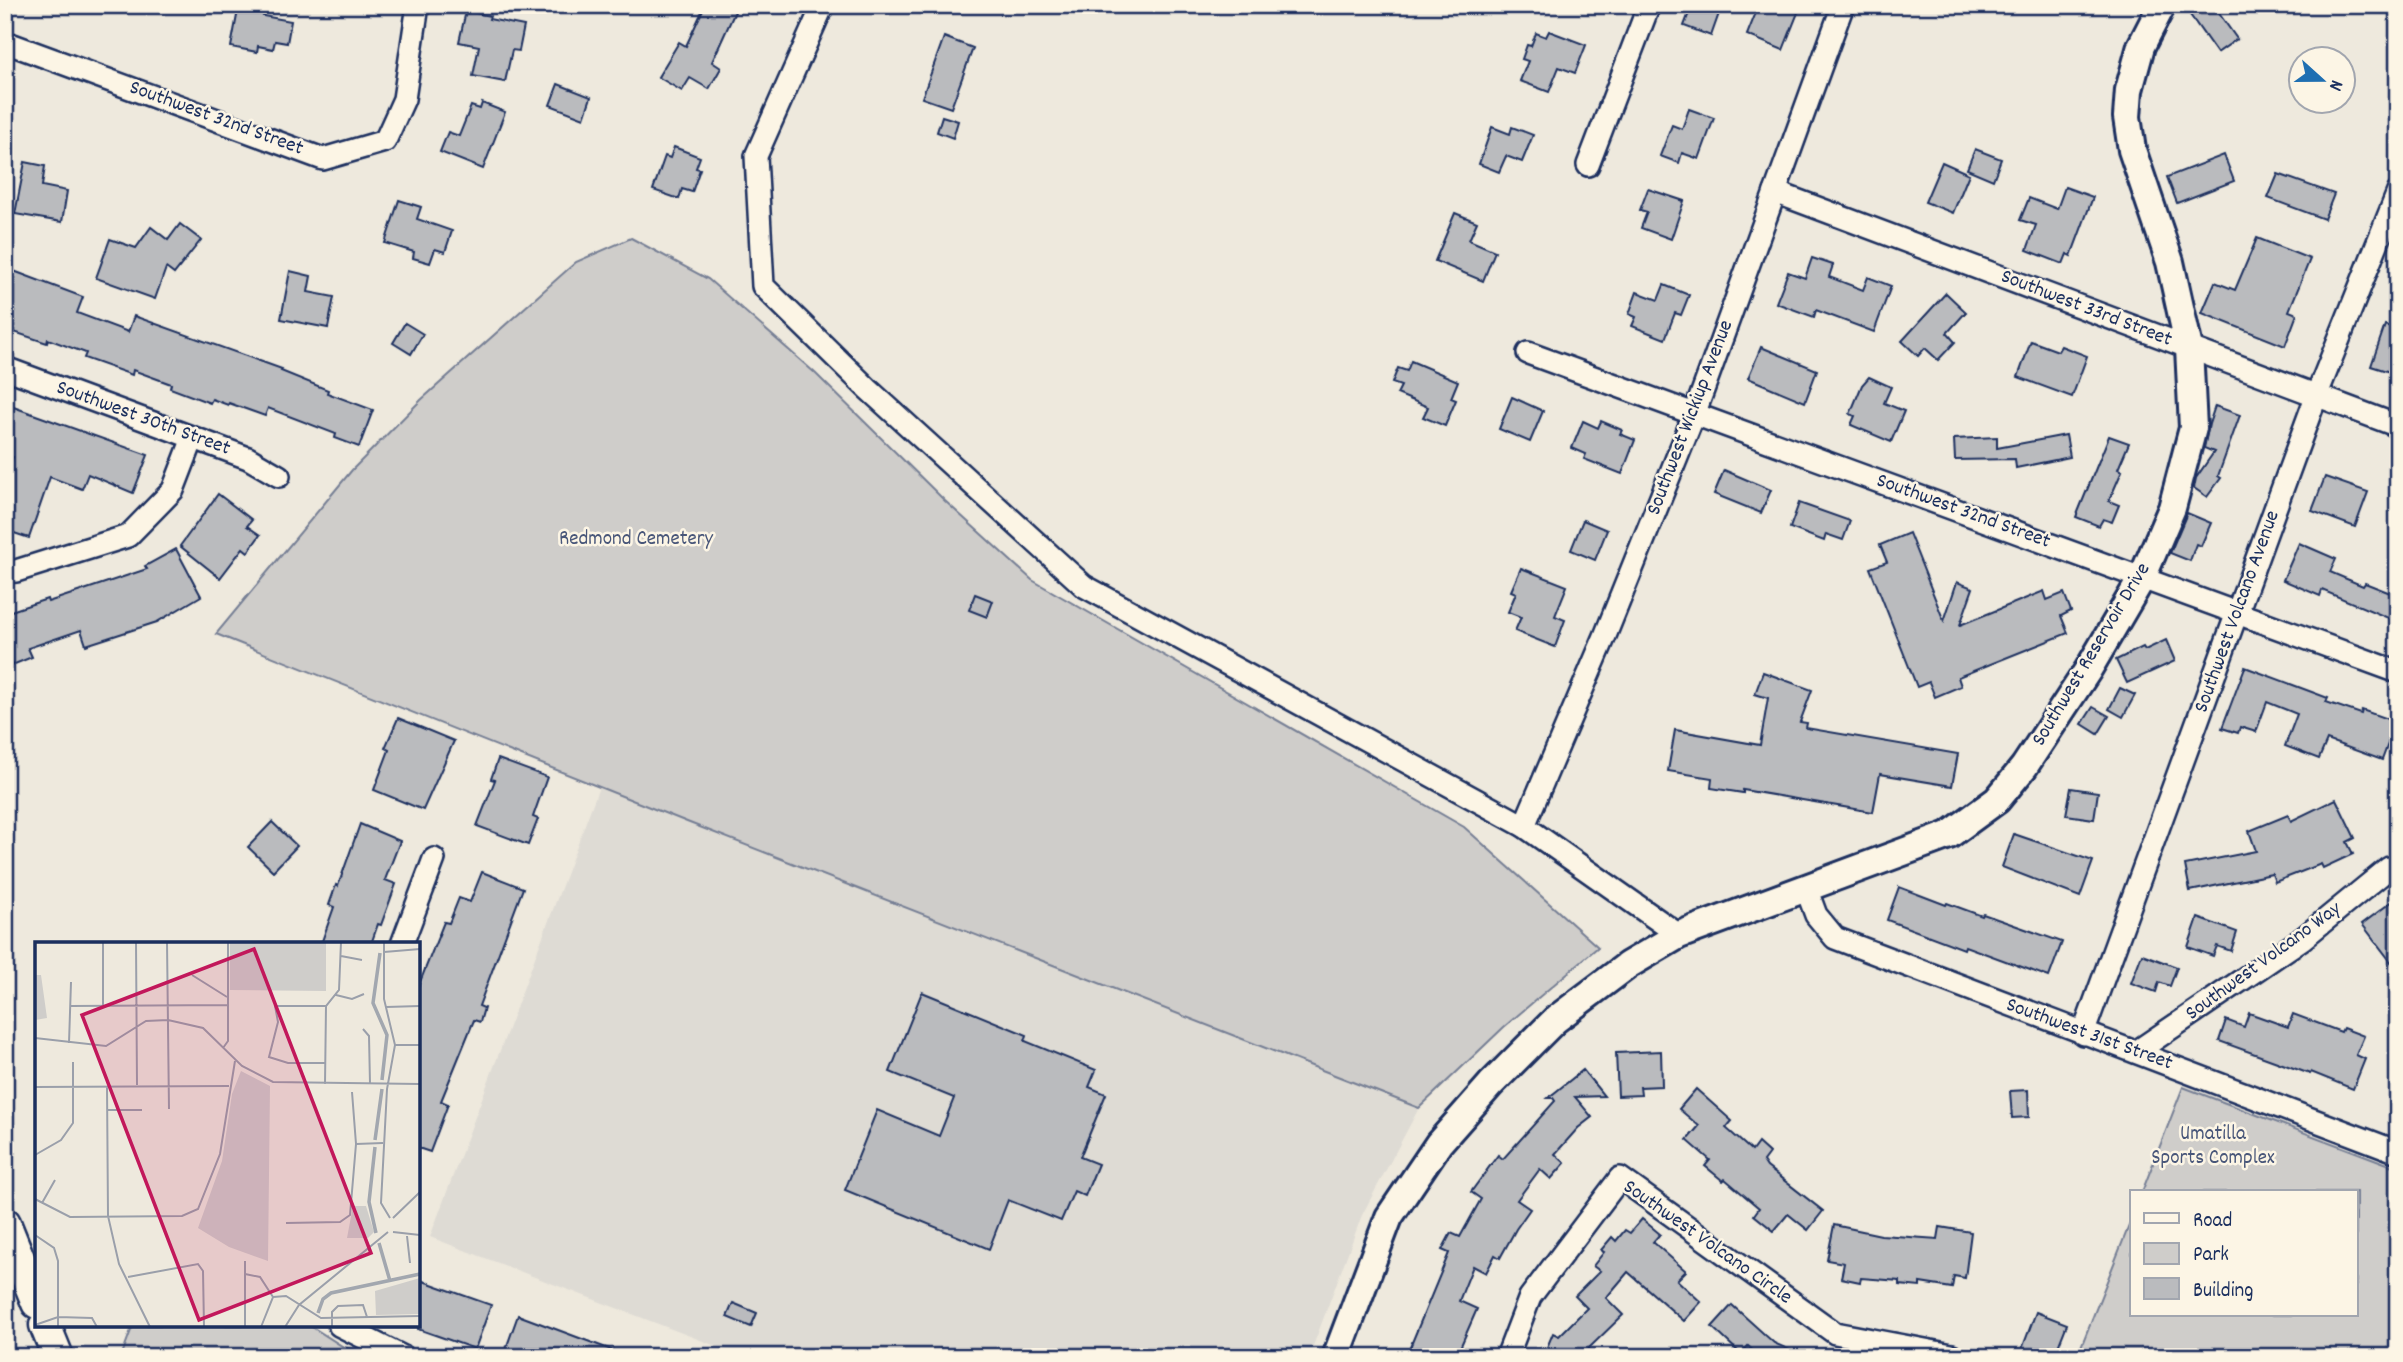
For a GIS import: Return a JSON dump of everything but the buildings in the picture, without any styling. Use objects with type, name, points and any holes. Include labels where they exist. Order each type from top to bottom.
[{"type":"main road","points":[[5,1223],[35,1298]]},
{"type":"main road","points":[[46,1327],[58,1357]]},
{"type":"street","name":"Southwest 32nd Street","points":[[5,42],[323,159],[385,141],[404,99],[418,5]]},
{"type":"street","points":[[823,5],[756,156],[763,286],[868,389],[1084,586],[1524,826],[1679,935],[1628,965],[1556,1020],[1491,1084],[1439,1143],[1389,1217],[1336,1357]]},
{"type":"street","points":[[1588,165],[1649,5]]},
{"type":"street","name":"Southwest Wickiup Avenue","points":[[1524,826],[1605,636],[1694,415],[1843,5]]},
{"type":"street","name":"Southwest Reservoir Drive","points":[[1679,935],[1949,835],[1997,800],[2024,768],[2088,670],[2142,578],[2172,508],[2193,428],[2189,348],[2169,262],[2132,150],[2127,117],[2129,90],[2141,46],[2162,5]]},
{"type":"street","name":"Southwest 33rd Street","points":[[1775,192],[2398,426]]},
{"type":"street","name":"Southwest Volcano Avenue","points":[[2083,1034],[2318,394],[2398,192]]},
{"type":"street","name":"Southwest 32nd Street","points":[[1528,353],[2398,672]]},
{"type":"street","name":"Southwest 30th Street","points":[[5,368],[248,458],[279,476]]},
{"type":"street","points":[[5,572],[16,571],[128,536],[173,490],[193,438]]},
{"type":"street","points":[[403,942],[434,859]]},
{"type":"street","name":"Southwest Volcano Way","points":[[2136,1052],[2302,939],[2389,868]]},
{"type":"street","name":"Southwest 31st Street","points":[[1806,888],[1816,915],[1835,938],[2398,1152]]},
{"type":"street","name":"Southwest Volcano Circle","points":[[1507,1357],[1530,1297],[1620,1178],[1835,1333],[1952,1354],[1951,1357]]},
{"type":"street","points":[[343,1327],[403,1357]]},
{"type":"shaded area","points":[[599,787],[1419,1108],[1362,1215],[1309,1357],[745,1357],[430,1237]]},
{"type":"green space","name":"Redmond Cemetery","points":[[631,238],[708,279],[815,373],[945,501],[1032,580],[1464,827],[1598,947],[1504,1027],[1419,1108],[687,822],[216,634],[352,470],[421,400],[576,262]]},
{"type":"green space","name":"Umatilla Sports Complex","points":[[2183,1087],[2398,1168],[2398,1357],[2077,1357],[2130,1223],[2130,1316],[2358,1316],[2358,1190],[2143,1190]]},
{"type":"green space","points":[[132,1327],[312,1327],[342,1346],[368,1357],[121,1357]]}]
